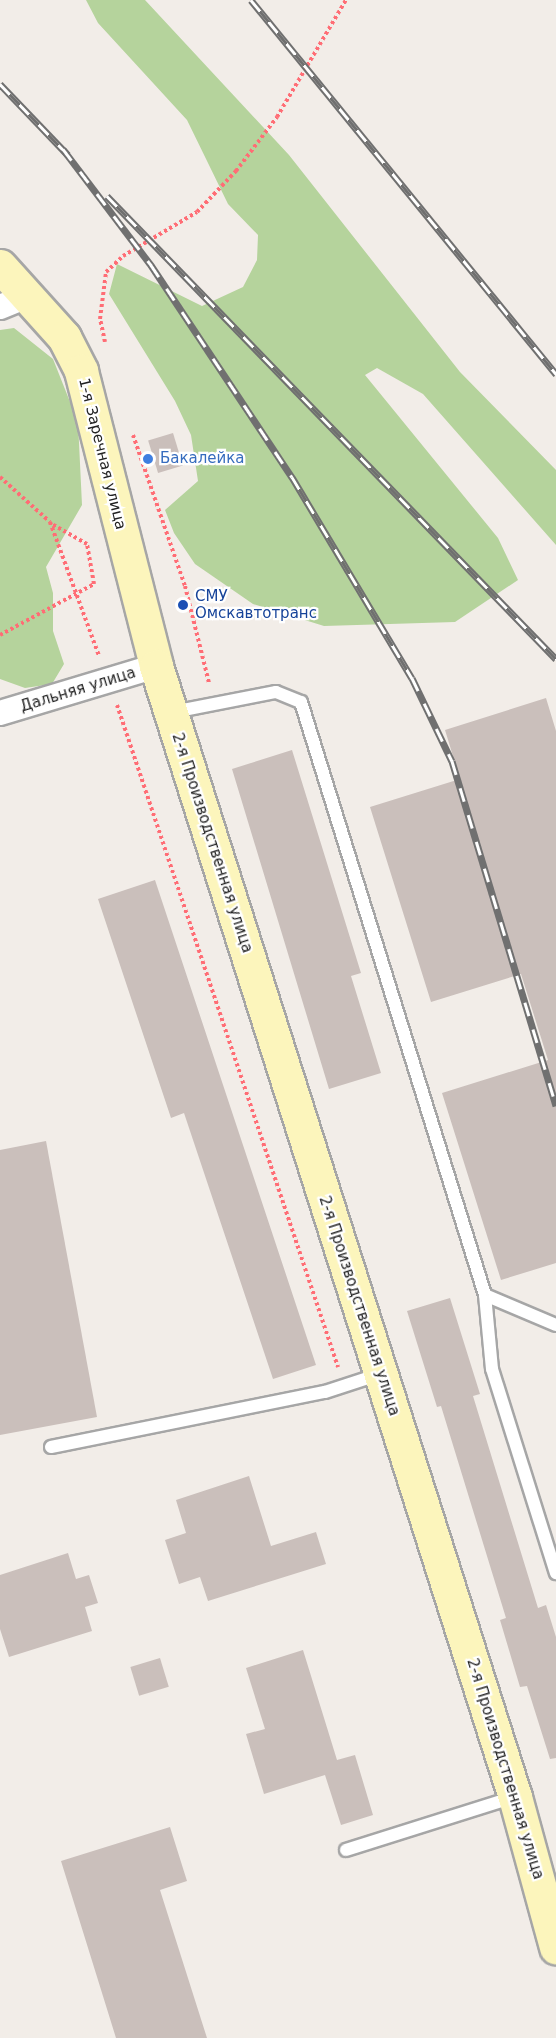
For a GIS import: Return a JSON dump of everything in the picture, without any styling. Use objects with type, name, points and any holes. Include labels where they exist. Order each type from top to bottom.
[{"type":"street","name":"1-я Заречная улица","points":[[0,266],[14,301],[64,337],[81,371],[156,666]]},
{"type":"street","name":"Дальняя улица","points":[[0,713],[156,666]]},
{"type":"street","name":"2-я Производственная улица","points":[[156,666],[515,1797],[556,1947]]},
{"type":"lane","points":[[171,712],[276,693],[301,702],[485,1295],[492,1369],[556,1573]]},
{"type":"lane","points":[[485,1295],[556,1325]]},
{"type":"lane","points":[[51,1447],[345,1386],[381,1374]]},
{"type":"lane","points":[[346,1850],[515,1797]]},
{"type":"path","points":[[107,349],[100,319],[106,272],[123,256],[197,212],[236,171],[278,117],[346,0]]},
{"type":"path","points":[[133,433],[185,586],[214,704]]},
{"type":"path","points":[[0,477],[50,522],[87,544],[94,584],[0,635]]},
{"type":"path","points":[[50,522],[108,680],[345,1386]]},
{"type":"green space","points":[[86,0],[145,0],[289,155],[460,372],[556,470],[556,545],[423,394],[377,368],[365,375],[498,538],[518,580],[455,622],[324,626],[253,604],[195,564],[174,533],[165,510],[198,481],[191,435],[175,401],[109,294],[117,264],[202,306],[243,287],[257,260],[258,235],[228,204],[187,120],[98,23]]},
{"type":"green space","points":[[14,328],[53,359],[78,422],[82,505],[46,567],[53,593],[53,631],[64,664],[52,684],[25,688],[0,679],[0,330]]},
{"type":"building","points":[[173,433],[183,466],[158,473],[148,441]]},
{"type":"building","points":[[546,698],[556,731],[556,1263],[501,1280],[442,1093],[548,1060],[521,974],[431,1002],[370,807],[460,779],[445,730]]},
{"type":"building","points":[[292,750],[361,973],[351,976],[381,1073],[329,1089],[232,769]]},
{"type":"building","points":[[155,880],[316,1365],[273,1379],[184,1113],[171,1118],[98,899]]},
{"type":"building","points":[[46,1141],[97,1417],[0,1435],[0,1150]]},
{"type":"building","points":[[450,1298],[480,1394],[473,1396],[538,1608],[546,1605],[556,1637],[556,1758],[550,1759],[527,1686],[520,1687],[500,1620],[506,1618],[441,1406],[437,1407],[407,1311]]},
{"type":"building","points":[[249,1476],[271,1546],[316,1532],[326,1564],[208,1601],[200,1577],[179,1584],[165,1540],[186,1533],[176,1500]]},
{"type":"building","points":[[68,1553],[76,1579],[89,1575],[98,1603],[85,1607],[92,1631],[9,1657],[0,1629],[0,1575]]},
{"type":"building","points":[[303,1650],[337,1760],[355,1755],[373,1815],[341,1825],[325,1775],[264,1794],[246,1734],[265,1729],[246,1668]]},
{"type":"building","points":[[160,1658],[169,1687],[139,1696],[130,1667]]},
{"type":"building","points":[[170,1827],[187,1881],[160,1890],[207,2038],[116,2038],[61,1861]]},
{"type":"railway","points":[[251,0],[556,374]]},
{"type":"railway","points":[[0,84],[68,155]]},
{"type":"railway","points":[[63,149],[151,265],[292,477],[412,678],[452,761],[556,1106]]},
{"type":"railway","points":[[107,196],[556,659]]},
{"type":"place","name":"Бакалейка","points":[[148,459]]},
{"type":"place","name":"СМУ Омскавтотранс","points":[[183,605]]}]
